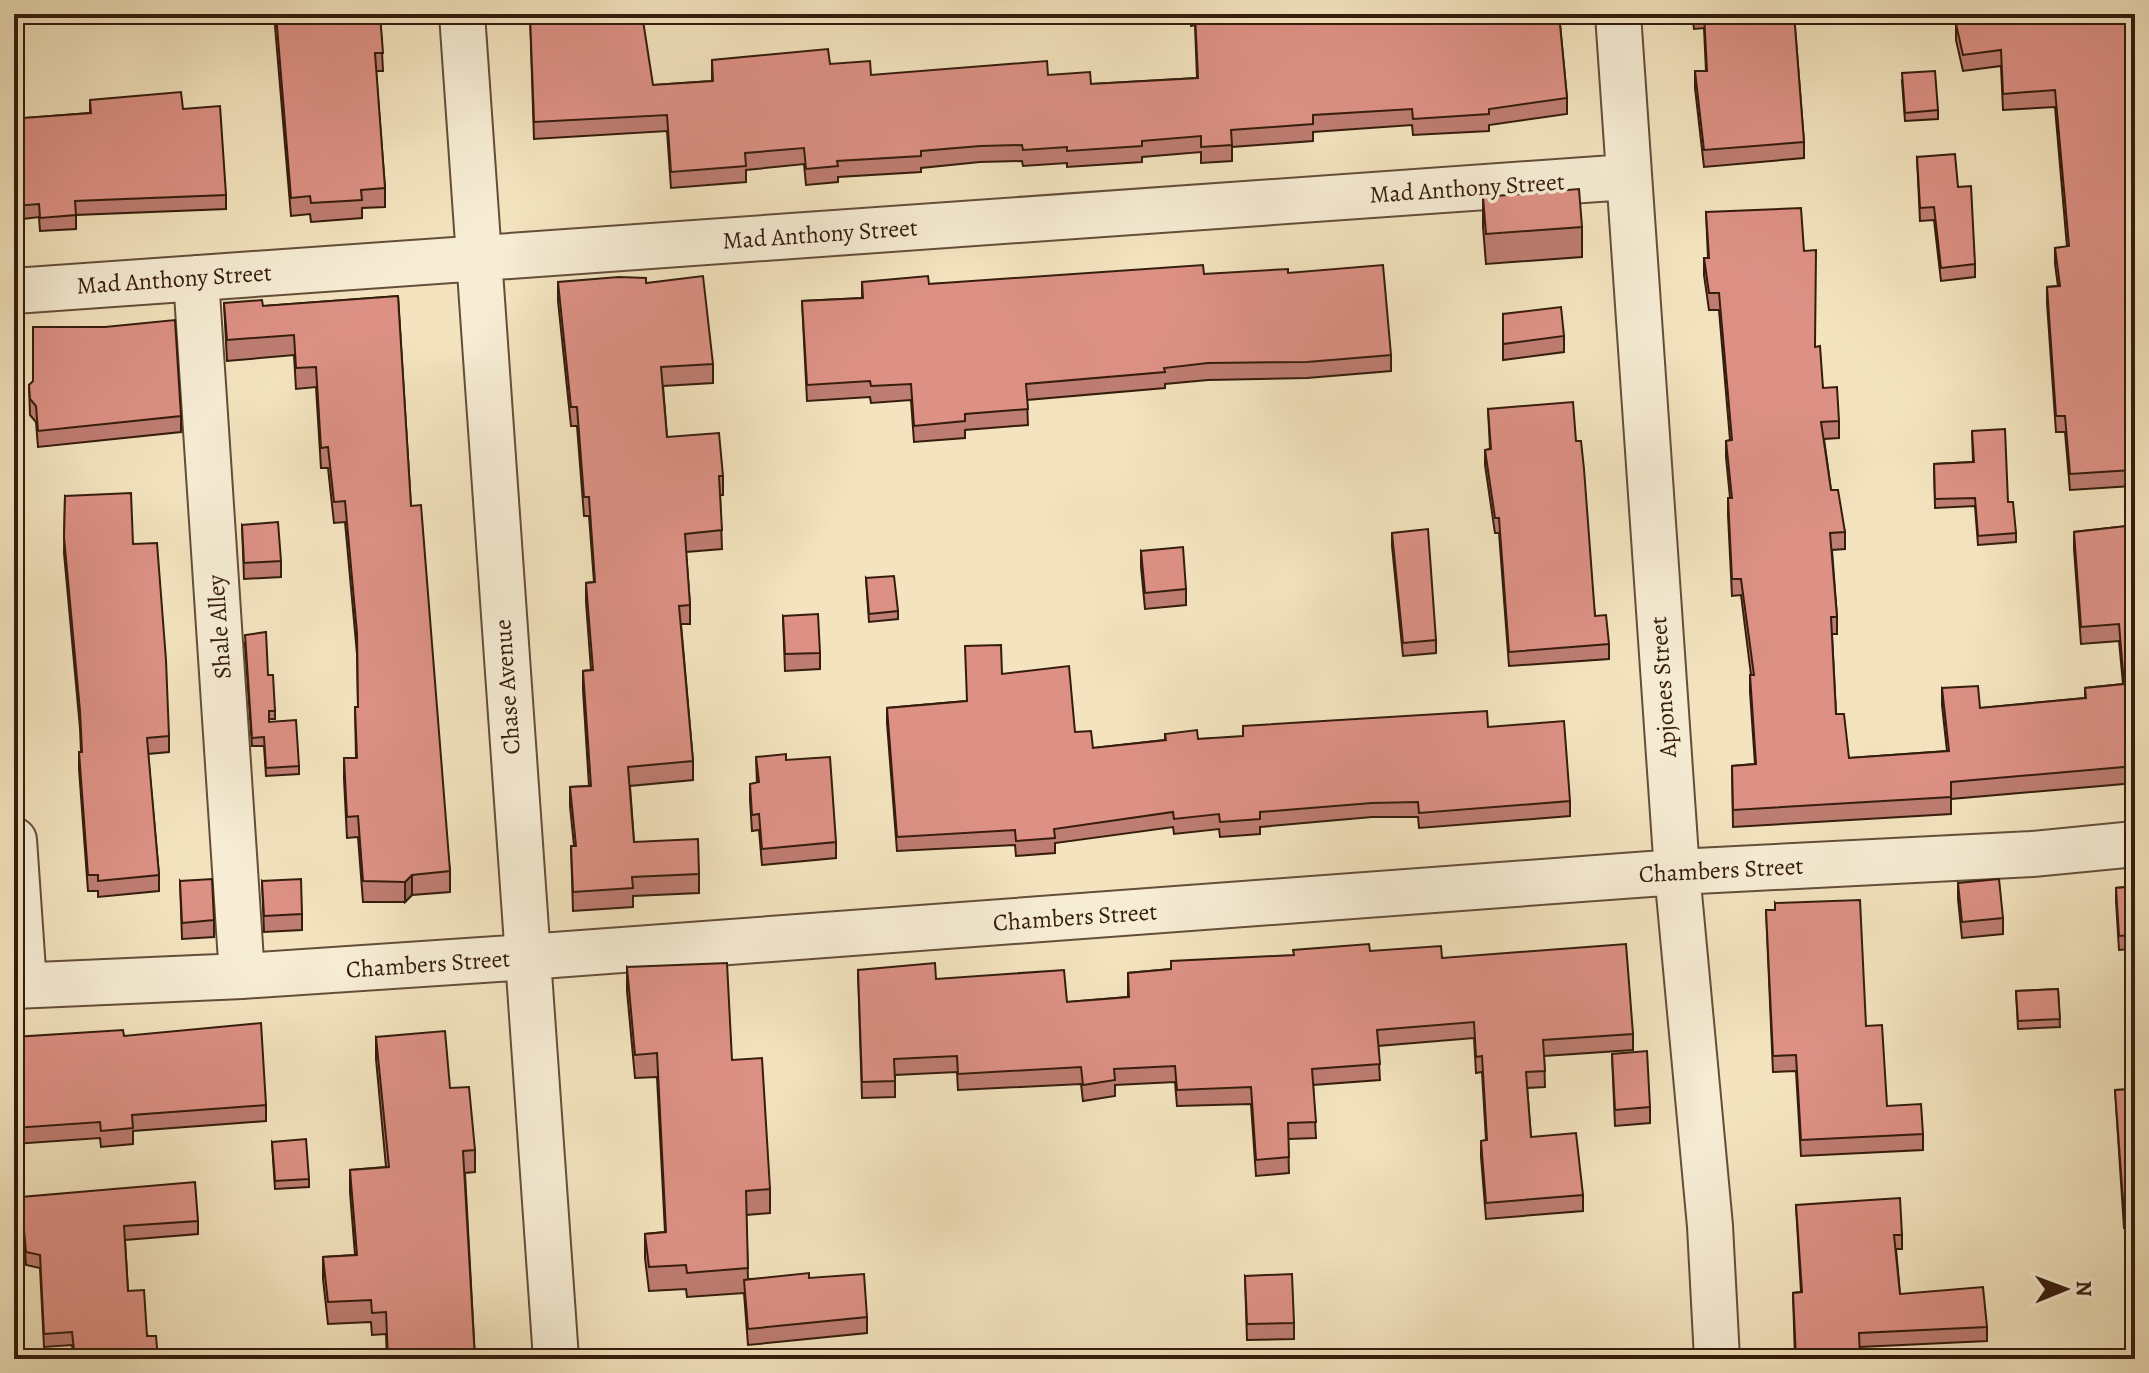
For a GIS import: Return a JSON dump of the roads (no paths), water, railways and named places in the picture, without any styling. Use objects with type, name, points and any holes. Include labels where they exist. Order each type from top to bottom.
[{"type":"street","name":"Chase Avenue","points":[[462,14],[556,1359]]},
{"type":"street","name":"Apjones Street","points":[[1618,14],[1677,872],[1710,1226],[1717,1359]]},
{"type":"street","name":"Mad Anthony Street","points":[[14,291],[1627,177]]},
{"type":"street","name":"Shale Alley","points":[[196,278],[242,976]]},
{"type":"street","points":[[14,840],[19,986]]},
{"type":"street","name":"Chambers Street","points":[[19,986],[242,976],[527,957],[1677,872],[2032,854],[2135,844]]}]
